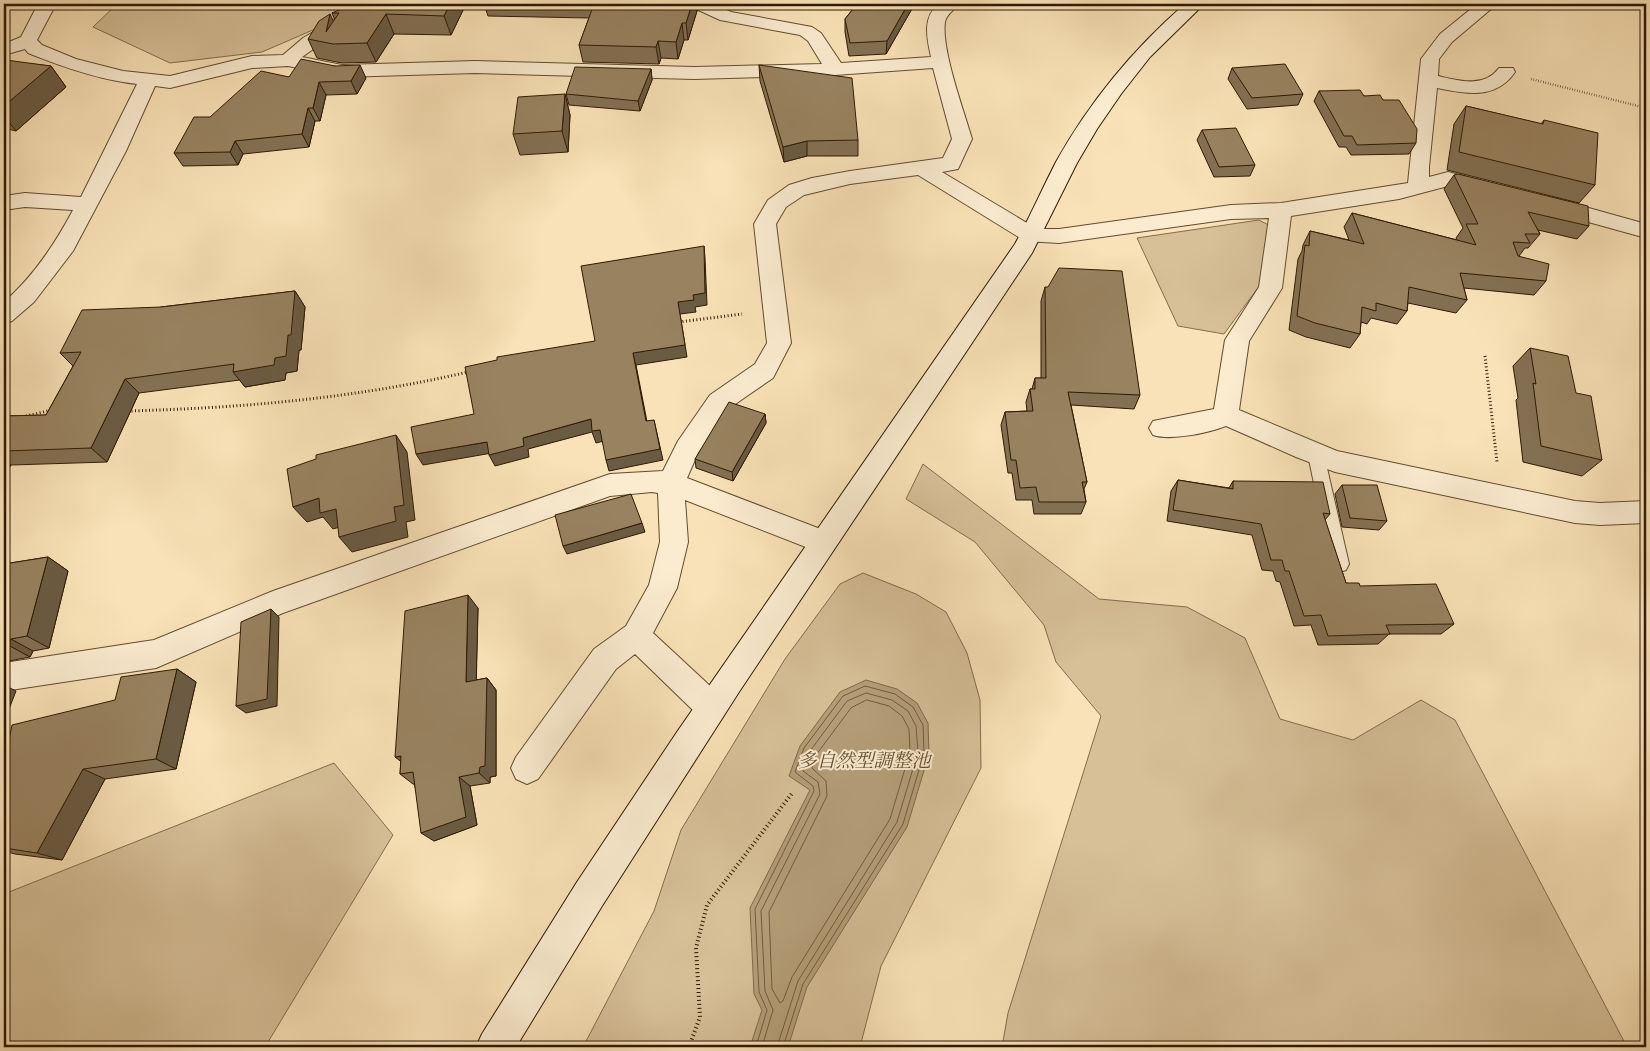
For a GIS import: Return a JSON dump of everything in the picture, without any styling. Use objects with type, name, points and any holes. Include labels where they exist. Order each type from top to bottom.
[{"type":"street","points":[[4,50],[28,41],[47,4]]},
{"type":"street","points":[[288,60],[306,42],[342,21],[384,4]]},
{"type":"street","points":[[700,4],[726,16],[806,31],[815,37],[835,69]]},
{"type":"street","points":[[527,768],[605,660],[636,636],[663,588],[674,542],[671,483],[687,448],[719,402],[764,371],[779,343],[765,224],[771,208],[786,195],[812,185],[951,164],[962,138],[942,62],[934,21],[940,9],[949,4]]},
{"type":"street","points":[[495,1047],[526,994],[821,541],[1033,236],[1074,150],[1126,72],[1165,29],[1195,4]]},
{"type":"street","points":[[1419,186],[1419,167],[1430,59],[1446,38],[1488,4]]},
{"type":"street","points":[[28,41],[35,49],[69,63],[150,81],[170,82],[252,62],[288,60],[342,71],[475,67],[694,73],[835,69],[942,62]]},
{"type":"street","points":[[1427,80],[1463,86],[1483,86],[1497,83],[1506,72]]},
{"type":"street","points":[[4,315],[26,296],[65,246],[116,151],[140,96],[150,81]]},
{"type":"street","points":[[922,168],[1033,236],[1059,236],[1231,212],[1281,210],[1399,192],[1448,179],[1506,193]]},
{"type":"street","points":[[4,203],[25,200],[87,204]]},
{"type":"street","points":[[1535,200],[1646,231]]},
{"type":"street","points":[[1226,415],[1237,340],[1270,288],[1281,210]]},
{"type":"street","points":[[1162,428],[1211,421],[1226,415],[1316,455],[1335,461],[1575,512],[1600,514],[1646,512]]},
{"type":"street","points":[[4,677],[156,654],[337,581],[610,485],[652,481],[671,483],[821,541]]},
{"type":"street","points":[[636,636],[712,707]]},
{"type":"lane","points":[[1316,455],[1340,564]]},
{"type":"path","points":[[1506,72],[1646,108]]},
{"type":"path","points":[[674,323],[776,310]]},
{"type":"path","points":[[1485,356],[1500,495]]},
{"type":"path","points":[[123,411],[228,408],[422,383],[470,372]]},
{"type":"path","points":[[21,418],[55,409]]},
{"type":"path","points":[[689,1047],[700,1018],[696,948],[707,905],[793,792]]},
{"type":"shaded area","points":[[117,4],[373,4],[262,52],[170,63],[93,27]]},
{"type":"shaded area","points":[[1259,220],[1272,227],[1260,285],[1224,334],[1178,326],[1137,238]]},
{"type":"shaded area","points":[[923,464],[1099,599],[1187,607],[1245,638],[1280,719],[1353,740],[1421,700],[1455,720],[1627,1047],[1002,1047],[1008,1013],[1101,716],[1056,662],[1044,625],[975,542],[906,499]]},
{"type":"shaded area","points":[[863,573],[916,594],[946,612],[967,653],[980,700],[981,768],[881,966],[860,1047],[583,1047],[654,911],[681,830],[785,659],[840,584]]},
{"type":"shaded area","points":[[334,763],[393,835],[265,1047],[4,1047],[4,894]]},
{"type":"water","name":"多自然型調整池","points":[[866,680],[897,689],[917,703],[928,723],[929,754],[907,827],[807,987],[788,1047],[750,1047],[762,1010],[754,994],[750,908],[810,790],[789,776],[800,746],[840,692]]},
{"type":"building","points":[[353,4],[450,4],[444,16],[386,14],[367,43],[333,44],[308,39],[319,21],[330,14],[326,32],[339,13],[332,13]]},
{"type":"building","points":[[594,4],[692,4],[686,23],[682,23],[676,42],[658,41],[656,47],[579,45]]},
{"type":"building","points":[[857,4],[908,4],[887,41],[850,43],[845,19]]},
{"type":"building","points":[[301,59],[335,66],[360,65],[351,81],[319,82],[313,108],[308,108],[302,134],[235,141],[230,152],[174,153],[194,117],[210,117],[261,71],[289,77]]},
{"type":"building","points":[[4,61],[51,66],[4,106]]},
{"type":"building","points":[[1285,64],[1303,94],[1252,98],[1232,68]]},
{"type":"building","points":[[759,65],[852,78],[858,140],[807,141],[783,147]]},
{"type":"building","points":[[575,67],[651,69],[638,101],[566,94]]},
{"type":"building","points":[[1360,90],[1364,96],[1380,95],[1383,100],[1399,100],[1417,129],[1416,143],[1357,145],[1352,136],[1344,136],[1319,91]]},
{"type":"building","points":[[565,94],[562,131],[513,134],[518,97]]},
{"type":"building","points":[[1466,106],[1543,124],[1544,120],[1598,133],[1595,185],[1459,152]]},
{"type":"building","points":[[1236,128],[1255,165],[1219,167],[1202,130]]},
{"type":"building","points":[[1458,174],[1588,206],[1589,226],[1528,212],[1540,234],[1525,234],[1530,243],[1513,242],[1518,256],[1549,264],[1546,281],[1460,273],[1467,300],[1409,287],[1407,311],[1376,303],[1376,311],[1362,307],[1360,334],[1315,323],[1297,316],[1305,245],[1309,246],[1310,231],[1364,244],[1352,213],[1476,245],[1466,224],[1478,224],[1454,175]]},
{"type":"building","points":[[704,246],[705,293],[693,295],[694,300],[678,302],[685,345],[633,353],[646,421],[654,420],[660,449],[606,460],[600,430],[592,431],[591,419],[523,438],[524,446],[489,455],[487,442],[416,454],[411,427],[474,414],[465,367],[497,360],[497,357],[595,341],[581,266]]},
{"type":"building","points":[[1059,268],[1122,271],[1140,395],[1068,392],[1087,482],[1082,482],[1086,502],[1039,502],[1036,487],[1020,488],[1016,460],[1011,460],[1005,412],[1033,411],[1030,389],[1035,389],[1035,378],[1046,378],[1045,287],[1048,287]]},
{"type":"building","points":[[295,291],[291,335],[288,335],[286,356],[275,358],[274,365],[233,372],[234,364],[125,379],[91,448],[4,451],[4,416],[46,415],[81,352],[60,353],[82,310],[161,307]]},
{"type":"building","points":[[1530,348],[1568,356],[1576,393],[1591,396],[1602,460],[1541,446],[1533,383],[1536,384]]},
{"type":"building","points":[[729,402],[765,414],[732,472],[695,459]]},
{"type":"building","points":[[396,435],[404,505],[394,507],[396,521],[339,537],[336,509],[320,513],[319,498],[293,507],[287,469],[316,459],[316,455]]},
{"type":"building","points":[[1178,480],[1233,489],[1233,481],[1323,482],[1330,514],[1323,513],[1346,583],[1359,583],[1360,586],[1436,584],[1454,624],[1386,625],[1390,634],[1328,636],[1321,615],[1304,616],[1289,571],[1285,571],[1282,560],[1271,560],[1261,524],[1173,510]]},
{"type":"building","points":[[1342,485],[1377,485],[1387,521],[1350,518]]},
{"type":"building","points":[[631,494],[642,523],[563,546],[555,515]]},
{"type":"building","points":[[48,557],[27,636],[11,639],[8,645],[4,646],[4,564]]},
{"type":"building","points":[[468,595],[466,682],[487,678],[485,766],[480,767],[479,773],[459,777],[466,817],[421,833],[413,772],[400,774],[401,756],[395,757],[405,611]]},
{"type":"building","points":[[271,609],[267,699],[236,706],[241,622]]},
{"type":"building","points":[[177,669],[156,759],[83,769],[37,853],[4,848],[4,765],[12,725],[115,700],[121,677]]}]
